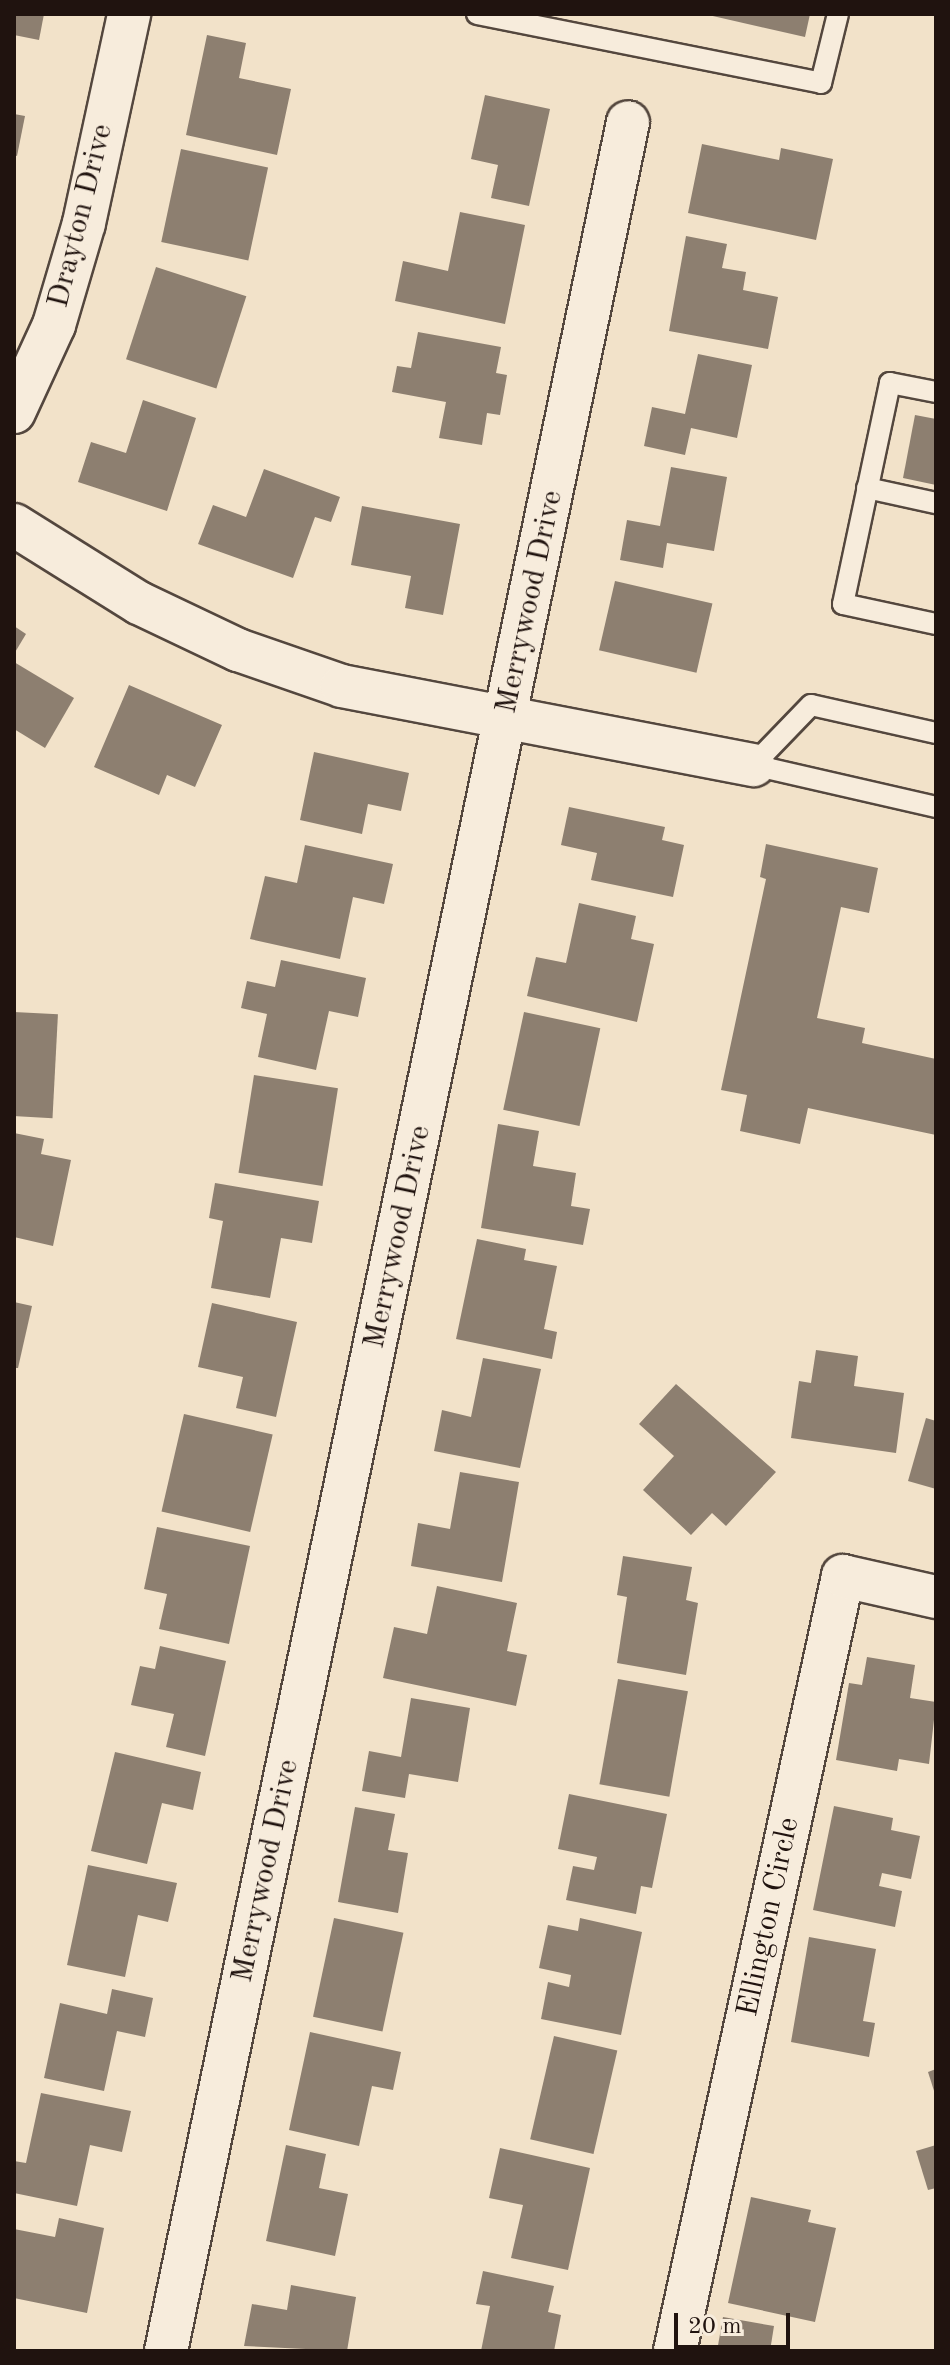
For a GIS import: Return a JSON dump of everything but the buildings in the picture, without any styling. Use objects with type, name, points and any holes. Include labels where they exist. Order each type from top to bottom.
[{"type":"street","name":"Drayton Drive","points":[[14,412],[54,325],[84,223],[129,14]]},
{"type":"street","name":"Merrywood Drive","points":[[166,2351],[628,122]]},
{"type":"street","points":[[14,525],[139,603],[238,650],[342,686],[753,765]]},
{"type":"street","name":"Ellington Circle","points":[[675,2351],[843,1576],[936,1597]]},
{"type":"lane","points":[[477,14],[821,83],[838,14]]},
{"type":"lane","points":[[936,392],[890,383],[843,604],[936,624]]},
{"type":"lane","points":[[867,488],[936,503]]},
{"type":"lane","points":[[753,765],[811,705],[936,733]]},
{"type":"lane","points":[[753,765],[936,807]]}]
